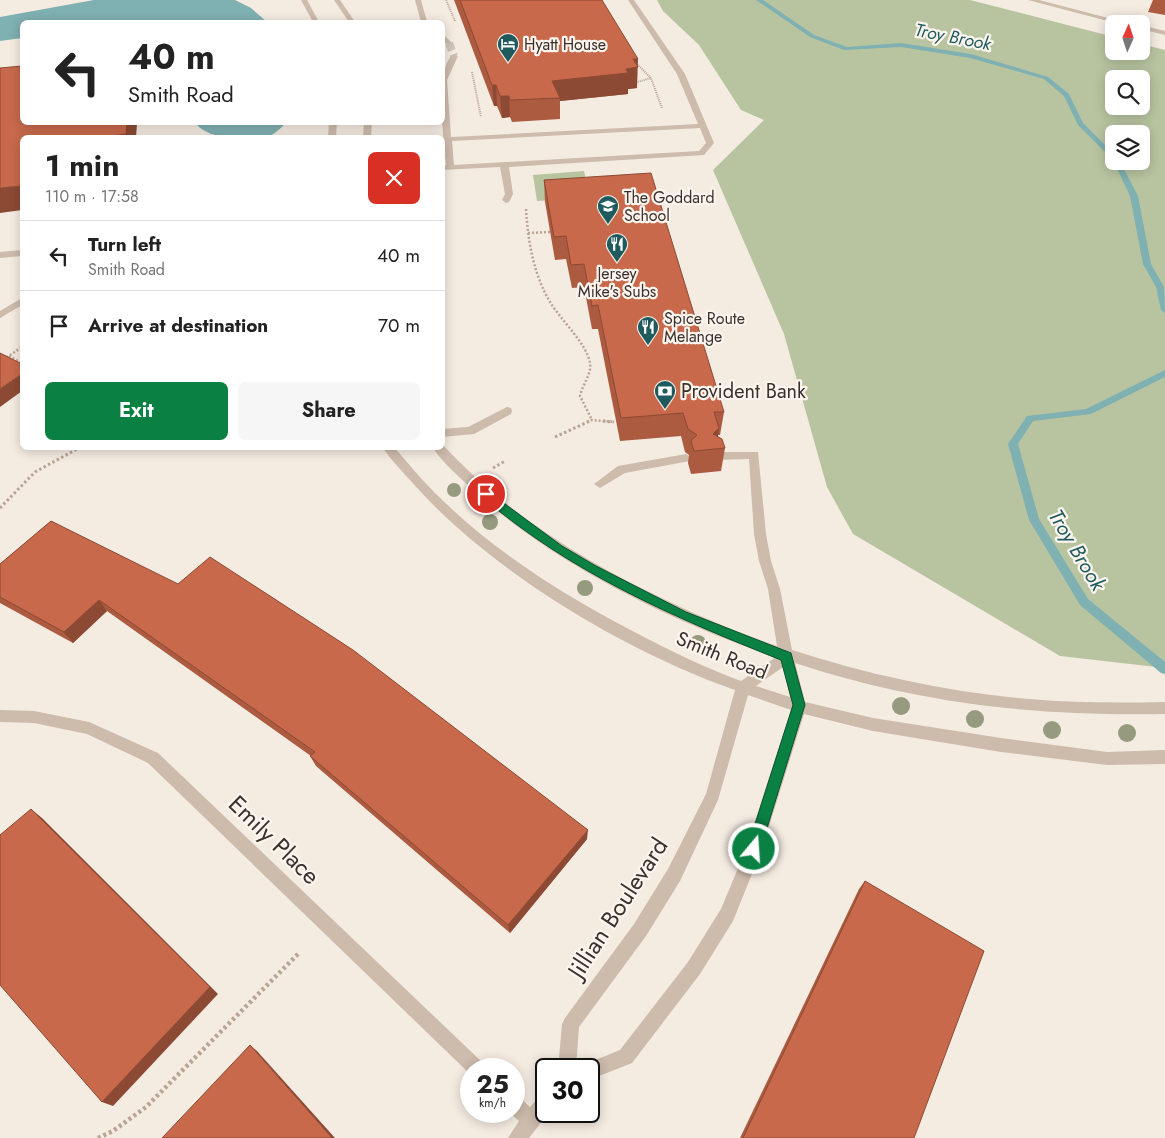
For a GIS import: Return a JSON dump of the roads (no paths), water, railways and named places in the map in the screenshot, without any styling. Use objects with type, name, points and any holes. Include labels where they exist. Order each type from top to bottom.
[{"type":"street","points":[[304,0],[315,20]]},
{"type":"street","points":[[337,0],[351,20]]},
{"type":"street","points":[[418,0],[423,20]]},
{"type":"street","points":[[445,99],[449,140],[446,168],[701,153],[710,143],[681,74],[631,0]]},
{"type":"street","points":[[1031,0],[1105,18]]},
{"type":"street","points":[[1150,29],[1165,33]]},
{"type":"street","points":[[445,38],[449,42]]},
{"type":"street","points":[[445,75],[454,56]]},
{"type":"street","points":[[449,140],[702,126]]},
{"type":"street","points":[[504,164],[509,194],[506,200]]},
{"type":"street","points":[[0,255],[20,253]]},
{"type":"street","points":[[0,315],[20,302]]},
{"type":"street","points":[[445,433],[470,431],[506,411]]},
{"type":"street","name":"Smith Road","points":[[390,450],[409,475],[447,514],[491,550],[528,576],[569,603],[648,646],[743,687],[799,705],[859,721],[996,744],[1112,759],[1165,756]]},
{"type":"street","name":"Smith Road","points":[[441,450],[473,484],[510,515],[592,570],[682,615],[786,657],[885,683],[1004,704],[1078,710],[1164,708]]},
{"type":"street","points":[[600,1067],[626,1057],[694,968],[727,914],[754,849],[799,705],[786,657],[774,590],[765,561],[754,455],[717,456]]},
{"type":"street","points":[[600,484],[622,469],[686,458]]},
{"type":"street","points":[[743,687],[786,657]]},
{"type":"street","name":"Jillian Boulevard","points":[[568,1058],[571,1024],[645,922],[674,875],[713,795],[743,687]]},
{"type":"street","name":"Emily Place","points":[[0,716],[34,717],[89,728],[153,758],[466,1058]]},
{"type":"street","points":[[517,1138],[535,1114]]},
{"type":"street","points":[[525,1115],[530,1120]]},
{"type":"water","points":[[94,0],[235,0],[251,8],[265,20],[20,20],[20,38],[0,41],[0,17]]},
{"type":"water","points":[[198,125],[284,125],[272,135],[214,135]]},
{"type":"waterway","name":"Troy Brook","points":[[759,0],[812,36],[846,49],[901,45],[971,56],[1046,78],[1067,95],[1080,124],[1105,149]]},
{"type":"waterway","name":"Troy Brook","points":[[1121,170],[1134,196],[1147,264],[1160,287],[1165,310]]},
{"type":"waterway","name":"Troy Brook","points":[[1165,373],[1088,412],[1030,418],[1013,444],[1034,520],[1084,602],[1165,669]]},
{"type":"tunnel","points":[[449,43],[454,56]]},
{"type":"place","name":"Hyatt House","points":[[508,63]]},
{"type":"place","name":"The Goddard School","points":[[608,225]]},
{"type":"place","name":"Jersey Mike's Subs","points":[[617,263]]},
{"type":"place","name":"Spice Route Melange","points":[[648,346]]},
{"type":"place","name":"Provident Bank","points":[[665,410]]}]
